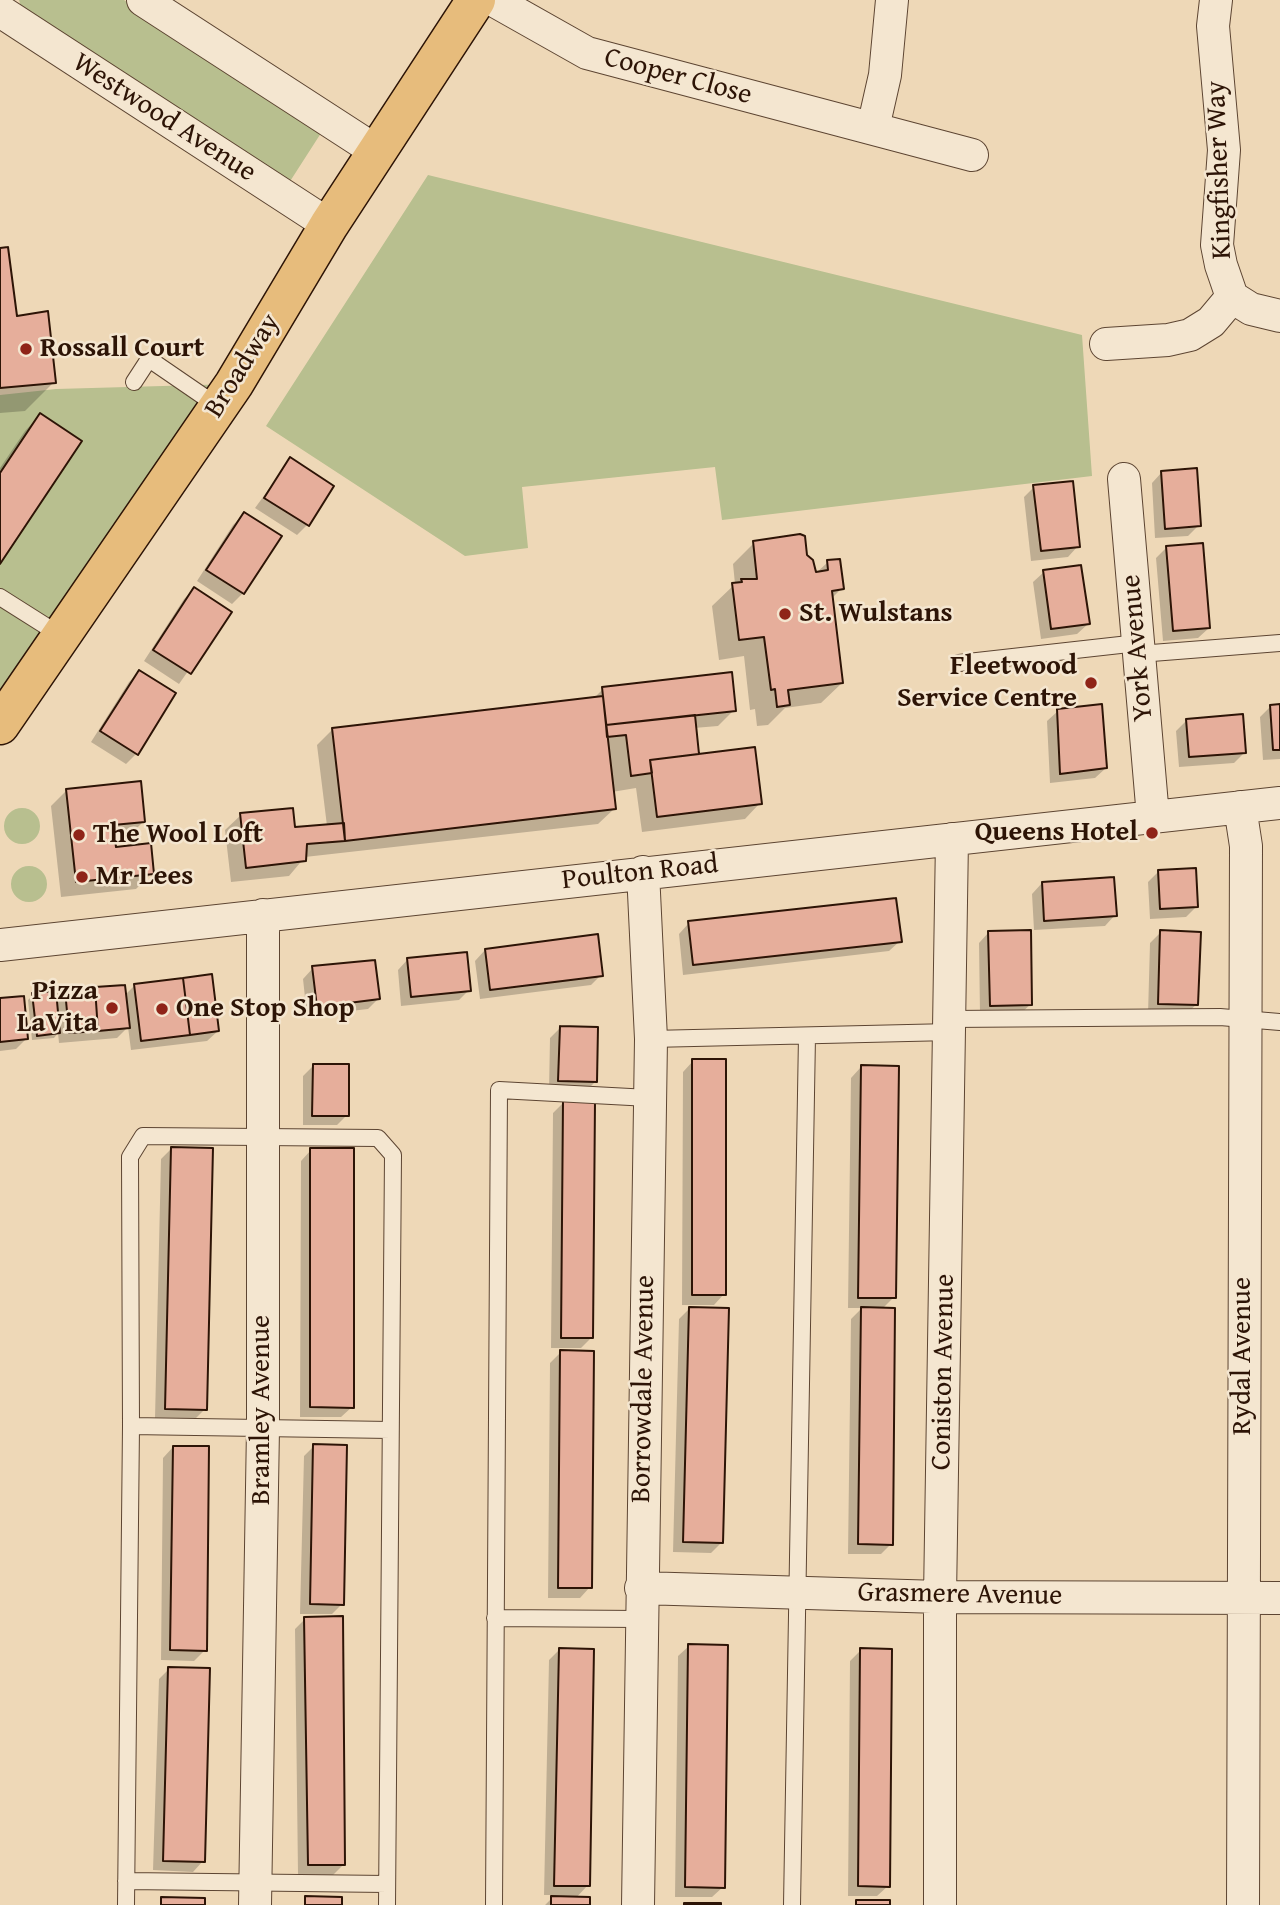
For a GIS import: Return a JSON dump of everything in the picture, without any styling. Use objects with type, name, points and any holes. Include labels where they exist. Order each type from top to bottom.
[{"type":"main road","name":"Broadway","points":[[0,725],[219,407],[329,225],[476,0]]},
{"type":"street","points":[[143,0],[376,151]]},
{"type":"street","name":"Cooper Close","points":[[492,0],[587,53],[972,155]]},
{"type":"street","points":[[873,128],[886,75],[892,0]]},
{"type":"street","name":"Kingfisher Way","points":[[1216,0],[1213,26],[1224,150],[1217,245],[1232,297],[1251,310],[1280,316]]},
{"type":"street","name":"Westwood Avenue","points":[[0,11],[329,225]]},
{"type":"street","name":"Kingfisher Way","points":[[1105,344],[1168,340],[1190,335],[1210,322],[1232,297]]},
{"type":"street","name":"York Avenue","points":[[1124,479],[1153,817]]},
{"type":"street","name":"Poulton Road","points":[[0,945],[1280,803]]},
{"type":"street","name":"Rydal Avenue","points":[[1240,807],[1246,846],[1243,1905]]},
{"type":"street","name":"Coniston Avenue","points":[[940,1905],[940,1597],[952,839]]},
{"type":"street","name":"Borrowdale Avenue","points":[[638,1905],[640,1603],[651,1039],[643,872]]},
{"type":"street","name":"Bramley Avenue","points":[[256,1894],[263,1428],[263,915]]},
{"type":"street","name":"Grasmere Avenue","points":[[640,1603],[796,1592],[940,1597],[1280,1598]]},
{"type":"lane","points":[[134,382],[149,359],[219,407]]},
{"type":"lane","points":[[0,597],[60,635]]},
{"type":"lane","points":[[959,663],[1139,648],[1280,643]]},
{"type":"lane","points":[[651,1039],[807,1037],[950,1026],[1244,1018],[1280,1022]]},
{"type":"lane","points":[[792,1905],[807,1037]]},
{"type":"lane","points":[[494,1905],[499,1090],[649,1098]]},
{"type":"lane","points":[[126,1905],[131,1426],[130,1157],[144,1136],[378,1138],[393,1155],[387,1905]]},
{"type":"lane","points":[[131,1426],[390,1430]]},
{"type":"lane","points":[[495,1618],[640,1603]]},
{"type":"lane","points":[[127,1881],[256,1894],[387,1884]]},
{"type":"green space","points":[[19,0],[124,0],[323,130],[287,186],[23,14]]},
{"type":"green space","points":[[428,175],[1082,335],[1092,476],[722,520],[715,467],[522,487],[528,548],[465,556],[266,426]]},
{"type":"green space","points":[[234,384],[0,725],[0,395],[56,389]]},
{"type":"green space","points":[[22,808],[35,813],[40,826],[35,839],[22,844],[9,839],[4,826],[9,813]]},
{"type":"green space","points":[[29,866],[42,871],[47,884],[42,897],[29,902],[16,897],[11,884],[16,871]]},
{"type":"building","name":"Rossall Court","points":[[8,247],[17,316],[48,311],[56,383],[0,388],[0,248]]},
{"type":"building","points":[[40,413],[82,441],[0,564],[0,473]]},
{"type":"building","points":[[290,457],[334,486],[309,526],[264,498]]},
{"type":"building","points":[[1197,468],[1201,526],[1165,529],[1161,471]]},
{"type":"building","points":[[1073,481],[1080,547],[1041,551],[1033,485]]},
{"type":"building","points":[[244,512],[282,536],[244,594],[206,570]]},
{"type":"building","name":"St. Wulstans","points":[[800,534],[805,536],[807,555],[813,560],[816,572],[828,570],[827,560],[840,559],[844,589],[832,591],[843,683],[788,690],[790,705],[777,707],[775,689],[771,690],[764,637],[739,640],[732,583],[742,582],[741,579],[757,579],[753,541]]},
{"type":"building","points":[[1203,543],[1210,628],[1173,631],[1166,546]]},
{"type":"building","points":[[1081,565],[1090,624],[1051,629],[1043,570]]},
{"type":"building","points":[[194,587],[232,612],[191,674],[153,650]]},
{"type":"building","points":[[139,670],[176,693],[138,755],[100,731]]},
{"type":"building","points":[[732,672],[736,711],[606,725],[602,687]]},
{"type":"building","points":[[603,696],[616,809],[345,841],[332,728]]},
{"type":"building","points":[[1102,704],[1107,768],[1060,774],[1057,709]]},
{"type":"building","points":[[1280,704],[1280,750],[1273,750],[1270,705]]},
{"type":"building","points":[[1243,714],[1246,753],[1189,757],[1186,719]]},
{"type":"building","points":[[695,715],[699,754],[650,760],[652,773],[631,776],[626,735],[607,737],[606,725]]},
{"type":"building","points":[[755,747],[762,804],[657,817],[650,760]]},
{"type":"building","points":[[141,781],[145,822],[113,825],[116,847],[151,843],[154,874],[76,882],[66,789]]},
{"type":"building","points":[[293,808],[295,827],[344,823],[345,841],[307,844],[306,861],[246,868],[240,813]]},
{"type":"building","points":[[1196,868],[1198,907],[1160,909],[1158,870]]},
{"type":"building","points":[[1114,877],[1117,916],[1044,921],[1042,882]]},
{"type":"building","points":[[896,898],[902,942],[693,965],[688,921]]},
{"type":"building","points":[[1031,930],[1032,1005],[990,1006],[988,931]]},
{"type":"building","points":[[1160,930],[1201,932],[1198,1005],[1158,1004]]},
{"type":"building","points":[[598,934],[603,976],[490,990],[485,949]]},
{"type":"building","points":[[467,952],[471,991],[411,997],[407,958]]},
{"type":"building","points":[[375,960],[380,999],[317,1007],[312,966]]},
{"type":"building","points":[[212,974],[219,1031],[190,1035],[183,978]]},
{"type":"building","name":"One Stop Shop","points":[[183,978],[190,1035],[141,1041],[134,984]]},
{"type":"building","name":"Pizza LaVita","points":[[125,985],[130,1028],[98,1031],[95,987]]},
{"type":"building","points":[[95,987],[98,1031],[69,1033],[65,990]]},
{"type":"building","points":[[56,991],[60,1033],[37,1036],[32,993]]},
{"type":"building","points":[[24,996],[28,1039],[0,1042],[0,998]]},
{"type":"building","points":[[560,1026],[598,1027],[597,1082],[558,1081]]},
{"type":"building","points":[[692,1059],[726,1059],[726,1295],[692,1295]]},
{"type":"building","points":[[313,1064],[349,1064],[349,1116],[312,1116]]},
{"type":"building","points":[[861,1065],[899,1066],[896,1298],[858,1298]]},
{"type":"building","points":[[563,1101],[595,1101],[593,1338],[561,1338]]},
{"type":"building","points":[[171,1147],[213,1148],[207,1410],[165,1409]]},
{"type":"building","points":[[310,1148],[354,1148],[354,1408],[310,1407]]},
{"type":"building","points":[[689,1307],[729,1308],[723,1543],[683,1542]]},
{"type":"building","points":[[861,1307],[895,1308],[893,1545],[858,1544]]},
{"type":"building","points":[[560,1350],[594,1351],[592,1588],[558,1588]]},
{"type":"building","points":[[313,1444],[347,1445],[344,1605],[310,1604]]},
{"type":"building","points":[[173,1446],[209,1446],[207,1651],[170,1650]]},
{"type":"building","points":[[343,1616],[345,1865],[308,1865],[304,1617]]},
{"type":"building","points":[[688,1644],[728,1645],[725,1888],[685,1887]]},
{"type":"building","points":[[559,1648],[594,1649],[590,1886],[554,1886]]},
{"type":"building","points":[[860,1648],[892,1649],[890,1887],[858,1886]]},
{"type":"building","points":[[168,1667],[210,1668],[205,1862],[163,1861]]},
{"type":"building","points":[[305,1896],[342,1897],[342,1905],[305,1905]]},
{"type":"building","points":[[551,1896],[590,1897],[590,1905],[551,1905]]},
{"type":"building","points":[[161,1897],[205,1898],[205,1905],[161,1905]]},
{"type":"building","points":[[856,1900],[890,1900],[890,1905],[856,1905]]},
{"type":"building","points":[[721,1903],[721,1905],[684,1905]]},
{"type":"place","name":"Rossall Court","points":[[26,349]]},
{"type":"place","name":"St. Wulstans","points":[[785,614]]},
{"type":"place","name":"Fleetwood Service Centre","points":[[1091,683]]},
{"type":"place","name":"Queens Hotel","points":[[1152,833]]},
{"type":"place","name":"The Wool Loft","points":[[79,835]]},
{"type":"place","name":"Mr Lees","points":[[82,877]]},
{"type":"place","name":"Pizza LaVita","points":[[112,1008]]},
{"type":"place","name":"One Stop Shop","points":[[162,1009]]}]
